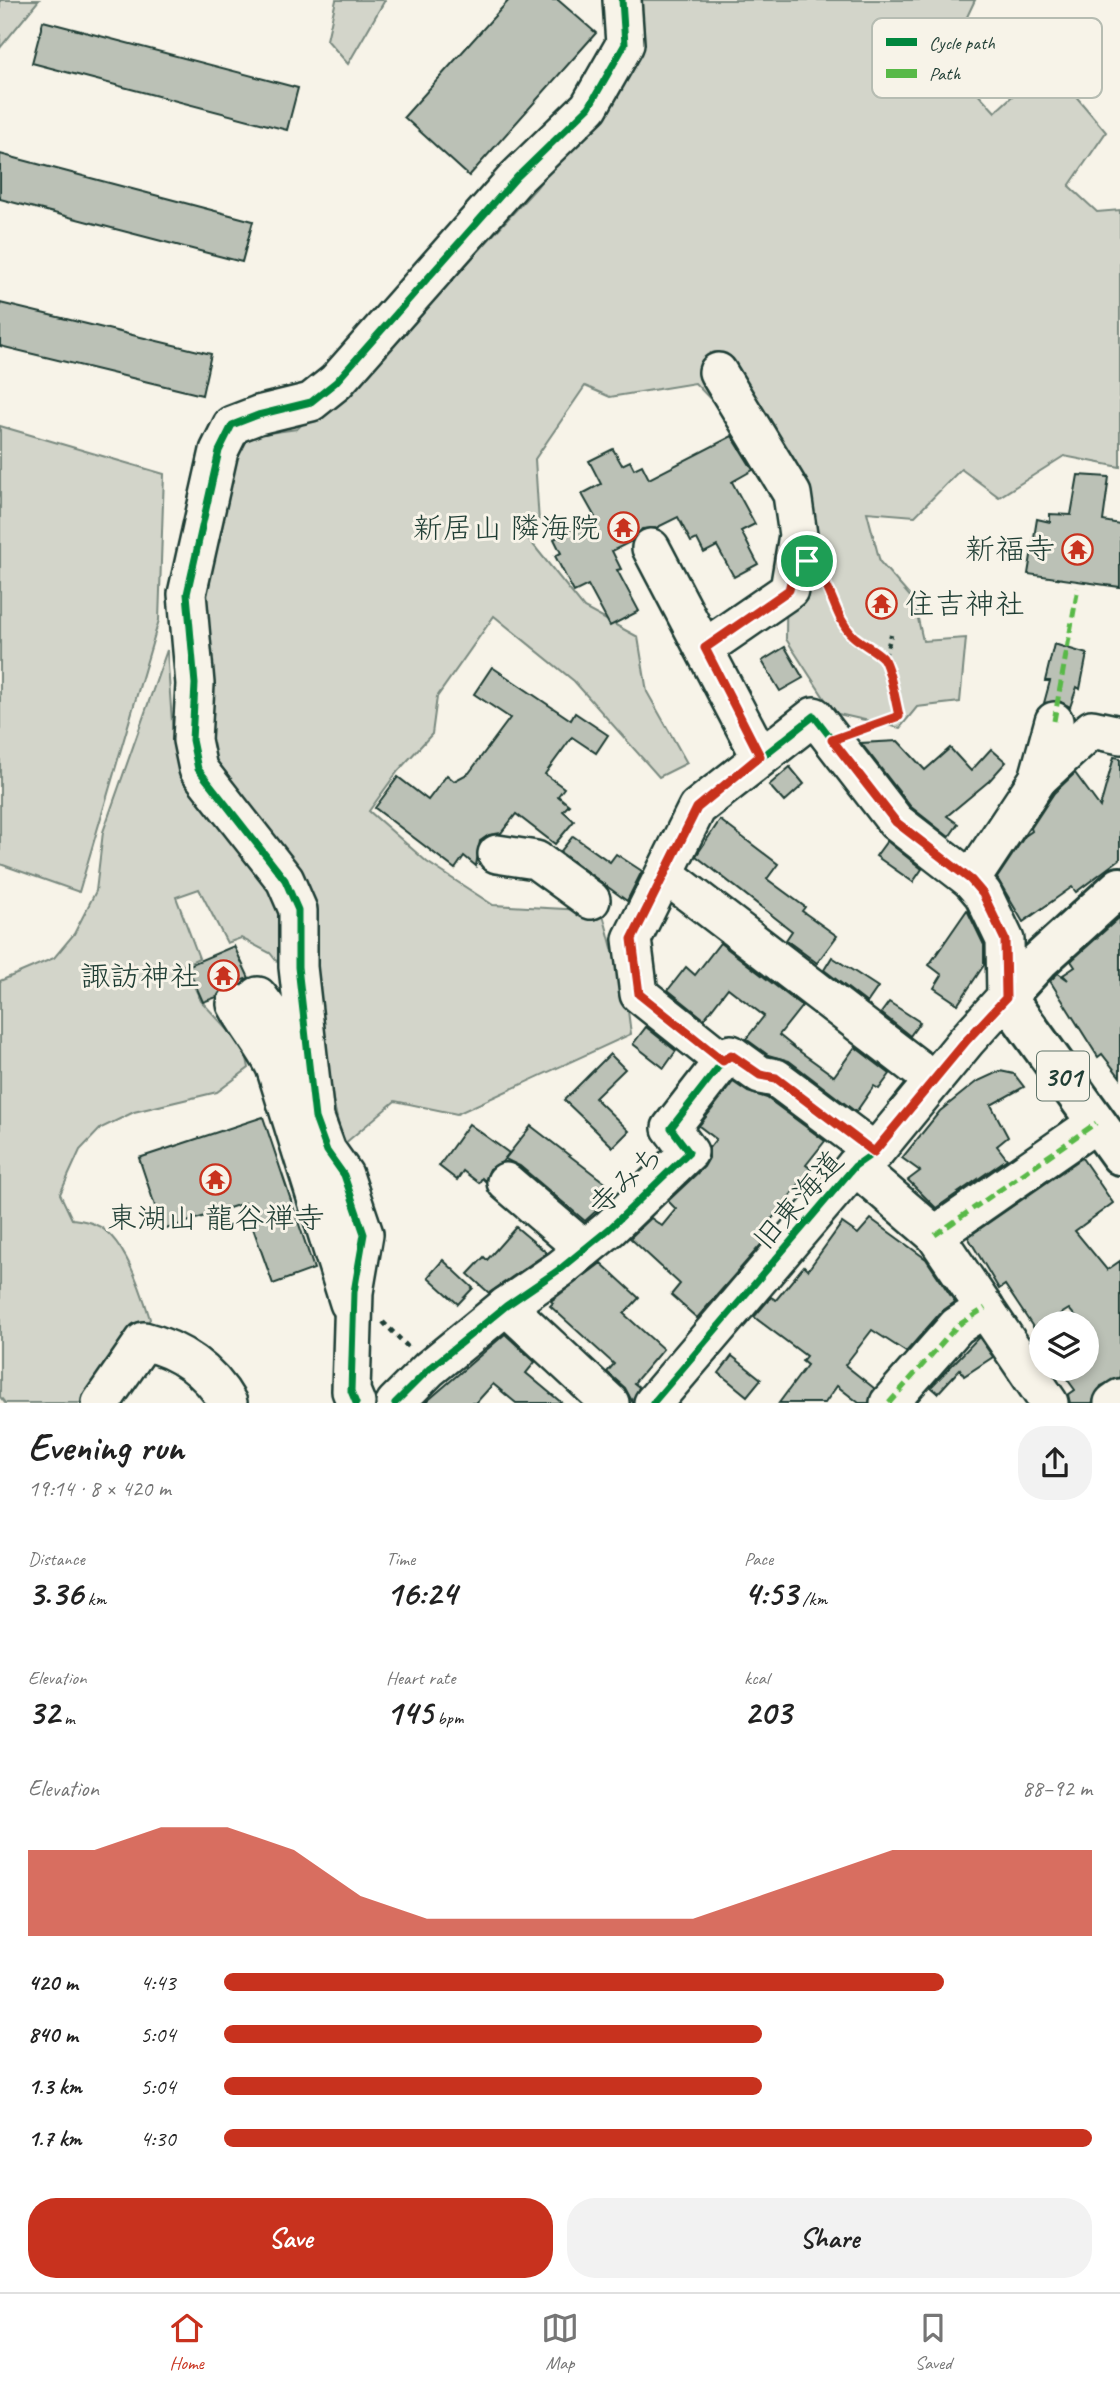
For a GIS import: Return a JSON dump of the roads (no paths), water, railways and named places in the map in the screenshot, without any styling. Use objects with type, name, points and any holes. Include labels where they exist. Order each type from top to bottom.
[{"type":"highway","points":[[1006,998],[1040,960],[1120,887]]},
{"type":"highway","name":"301","points":[[1006,998],[1120,1155]]},
{"type":"street","points":[[356,1403],[351,1391],[354,1304],[364,1234],[345,1175],[327,1151],[315,1118],[298,967],[298,910],[285,880],[198,769],[192,740],[195,684],[187,594],[219,451],[233,425],[258,415],[311,402],[336,382],[517,177],[589,107],[625,44],[622,0]]},
{"type":"street","points":[[705,648],[789,590],[797,558],[798,535],[792,494],[718,372]]},
{"type":"street","points":[[651,548],[760,756]]},
{"type":"street","points":[[1006,998],[1005,940],[983,894],[971,880],[896,822],[814,716],[697,808],[632,939],[639,994],[723,1061],[731,1055],[760,1075],[776,1078],[865,1159],[935,1235],[1049,1403]]},
{"type":"street","points":[[1038,779],[1054,721]]},
{"type":"street","points":[[971,880],[1038,779],[1092,729],[1120,735]]},
{"type":"street","points":[[497,854],[536,859],[591,900]]},
{"type":"street","points":[[666,875],[933,1080]]},
{"type":"street","name":"旧東海道","points":[[653,1403],[1006,998]]},
{"type":"street","points":[[309,1064],[247,1000],[247,1027],[264,1044],[275,1067],[354,1304]]},
{"type":"street","name":"寺みち","points":[[395,1403],[429,1369],[506,1306],[560,1269],[609,1229],[689,1152],[671,1128],[723,1061]]},
{"type":"street","points":[[935,1235],[1097,1123]]},
{"type":"street","points":[[506,1182],[584,1249]]},
{"type":"street","points":[[506,1306],[610,1403]]},
{"type":"street","points":[[889,1403],[957,1326],[985,1308]]},
{"type":"street","points":[[101,1403],[144,1341],[164,1346],[205,1371],[228,1403]]},
{"type":"street","points":[[1113,1403],[1120,1398]]},
{"type":"place","name":"新居山 隣海院","points":[[623,528]]},
{"type":"place","name":"新福寺","points":[[1078,549]]},
{"type":"place","name":"住吉神社","points":[[882,604]]},
{"type":"place","name":"諏訪神社","points":[[223,976]]},
{"type":"place","name":"東湖山 龍谷禅寺","points":[[216,1180]]}]
